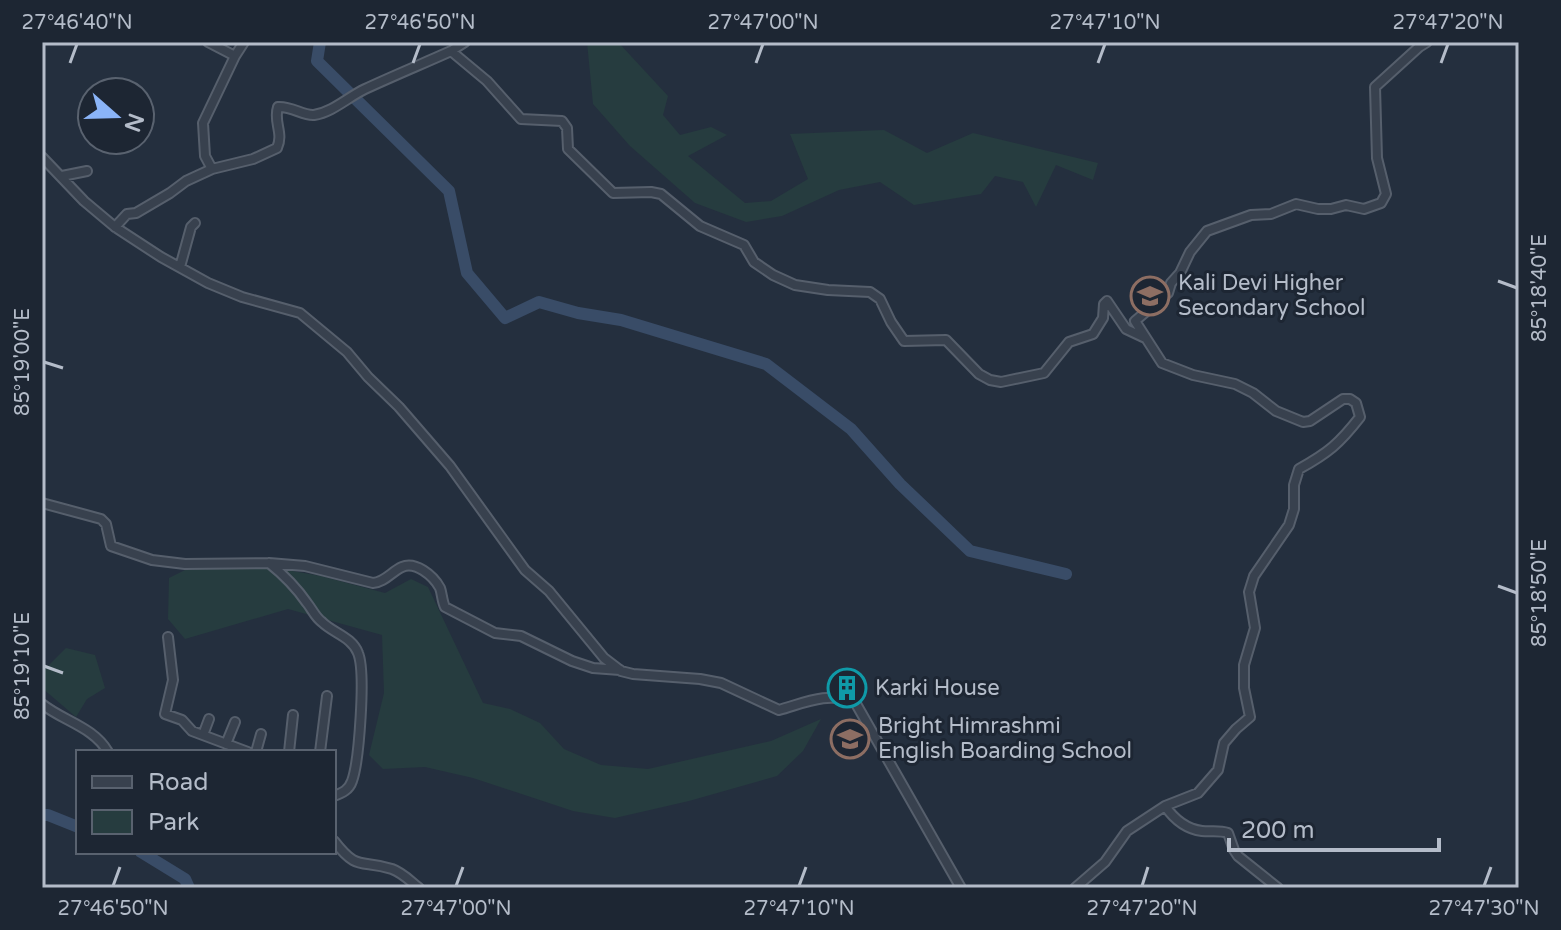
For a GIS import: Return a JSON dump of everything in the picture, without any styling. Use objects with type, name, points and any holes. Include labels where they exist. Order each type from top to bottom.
[{"type":"street","points":[[208,42],[235,56]]},
{"type":"street","points":[[212,169],[205,156],[203,123],[244,42]]},
{"type":"street","points":[[115,227],[127,214],[136,213],[186,181],[212,169],[253,159],[277,148],[281,133],[276,120],[278,107],[315,115],[465,42]]},
{"type":"street","points":[[1075,888],[1105,862],[1127,831],[1165,806],[1198,793],[1218,770],[1224,743],[1250,717],[1244,688],[1244,665],[1255,628],[1249,592],[1254,576],[1289,525],[1299,469],[1324,456],[1344,438],[1360,417],[1356,403],[1343,399],[1310,421],[1303,422],[1276,411],[1235,384],[1193,375],[1162,363],[1135,321],[1168,293],[1190,252],[1207,231],[1251,215],[1271,214],[1296,204],[1318,209],[1346,205],[1364,209],[1381,203],[1386,194],[1377,158],[1375,87],[1427,42]]},
{"type":"street","points":[[451,51],[487,81],[521,119],[562,121],[567,128],[568,149],[613,193],[661,194],[700,226],[744,245],[754,262],[795,285],[870,292],[880,299],[904,341],[946,340],[979,374],[990,380],[1001,382],[1044,373],[1069,342],[1093,334],[1103,318],[1107,301],[1126,329],[1145,338]]},
{"type":"street","points":[[42,157],[84,201],[115,227],[208,283],[242,297],[300,313],[347,352],[450,466],[525,570],[549,591],[604,658],[621,671]]},
{"type":"street","points":[[62,176],[87,171]]},
{"type":"street","points":[[180,267],[191,227],[195,223]]},
{"type":"street","points":[[42,503],[101,519],[106,524],[111,546],[152,560],[185,564],[305,566],[373,583],[380,582],[405,565],[414,566],[423,570],[440,587],[445,607],[495,633],[521,636],[593,668],[721,683],[779,710],[819,698],[840,696],[855,702],[961,888]]},
{"type":"street","points":[[269,563],[291,583],[317,619],[339,633],[358,651],[362,682],[360,731],[353,781],[348,790],[336,795]]},
{"type":"street","points":[[168,637],[173,680],[165,714],[182,720],[186,726],[203,735],[242,750]]},
{"type":"street","points":[[320,750],[327,696]]},
{"type":"street","points":[[42,704],[98,739],[106,750]]},
{"type":"street","points":[[186,726],[190,715]]},
{"type":"street","points":[[289,750],[293,715]]},
{"type":"street","points":[[203,735],[209,719]]},
{"type":"street","points":[[226,744],[235,722]]},
{"type":"street","points":[[257,750],[261,734]]},
{"type":"street","points":[[1165,806],[1182,825],[1199,831],[1228,833],[1238,856],[1278,888]]},
{"type":"street","points":[[336,843],[351,860],[390,869],[408,877],[419,888]]},
{"type":"green space","points":[[587,42],[618,42],[668,96],[663,115],[680,135],[711,127],[727,135],[688,156],[745,203],[771,201],[808,179],[790,134],[884,130],[927,153],[973,133],[1098,163],[1093,180],[1056,165],[1036,207],[1023,182],[995,176],[981,194],[914,205],[880,182],[839,190],[782,216],[746,222],[695,203],[630,146],[593,104]]},
{"type":"green space","points":[[253,564],[321,576],[385,593],[411,579],[428,587],[483,703],[510,709],[540,723],[564,749],[601,765],[648,769],[771,741],[821,719],[803,751],[777,776],[615,818],[573,811],[473,778],[425,767],[383,769],[369,755],[384,693],[382,635],[288,609],[185,639],[168,619],[169,578],[193,566]]},
{"type":"green space","points":[[66,648],[95,655],[105,688],[87,699],[76,717],[42,688],[42,670]]},
{"type":"waterway","points":[[320,42],[317,61],[449,191],[467,273],[505,318],[539,302],[621,320],[766,364],[851,429],[900,484],[970,551],[1066,574]]},
{"type":"waterway","points":[[42,815],[76,826]]},
{"type":"waterway","points":[[144,854],[185,879],[189,888]]},
{"type":"place","name":"Kali Devi Higher Secondary School","points":[[1150,296]]},
{"type":"place","name":"Karki House","points":[[847,688]]},
{"type":"place","name":"Bright Himrashmi English Boarding School","points":[[850,739]]}]
